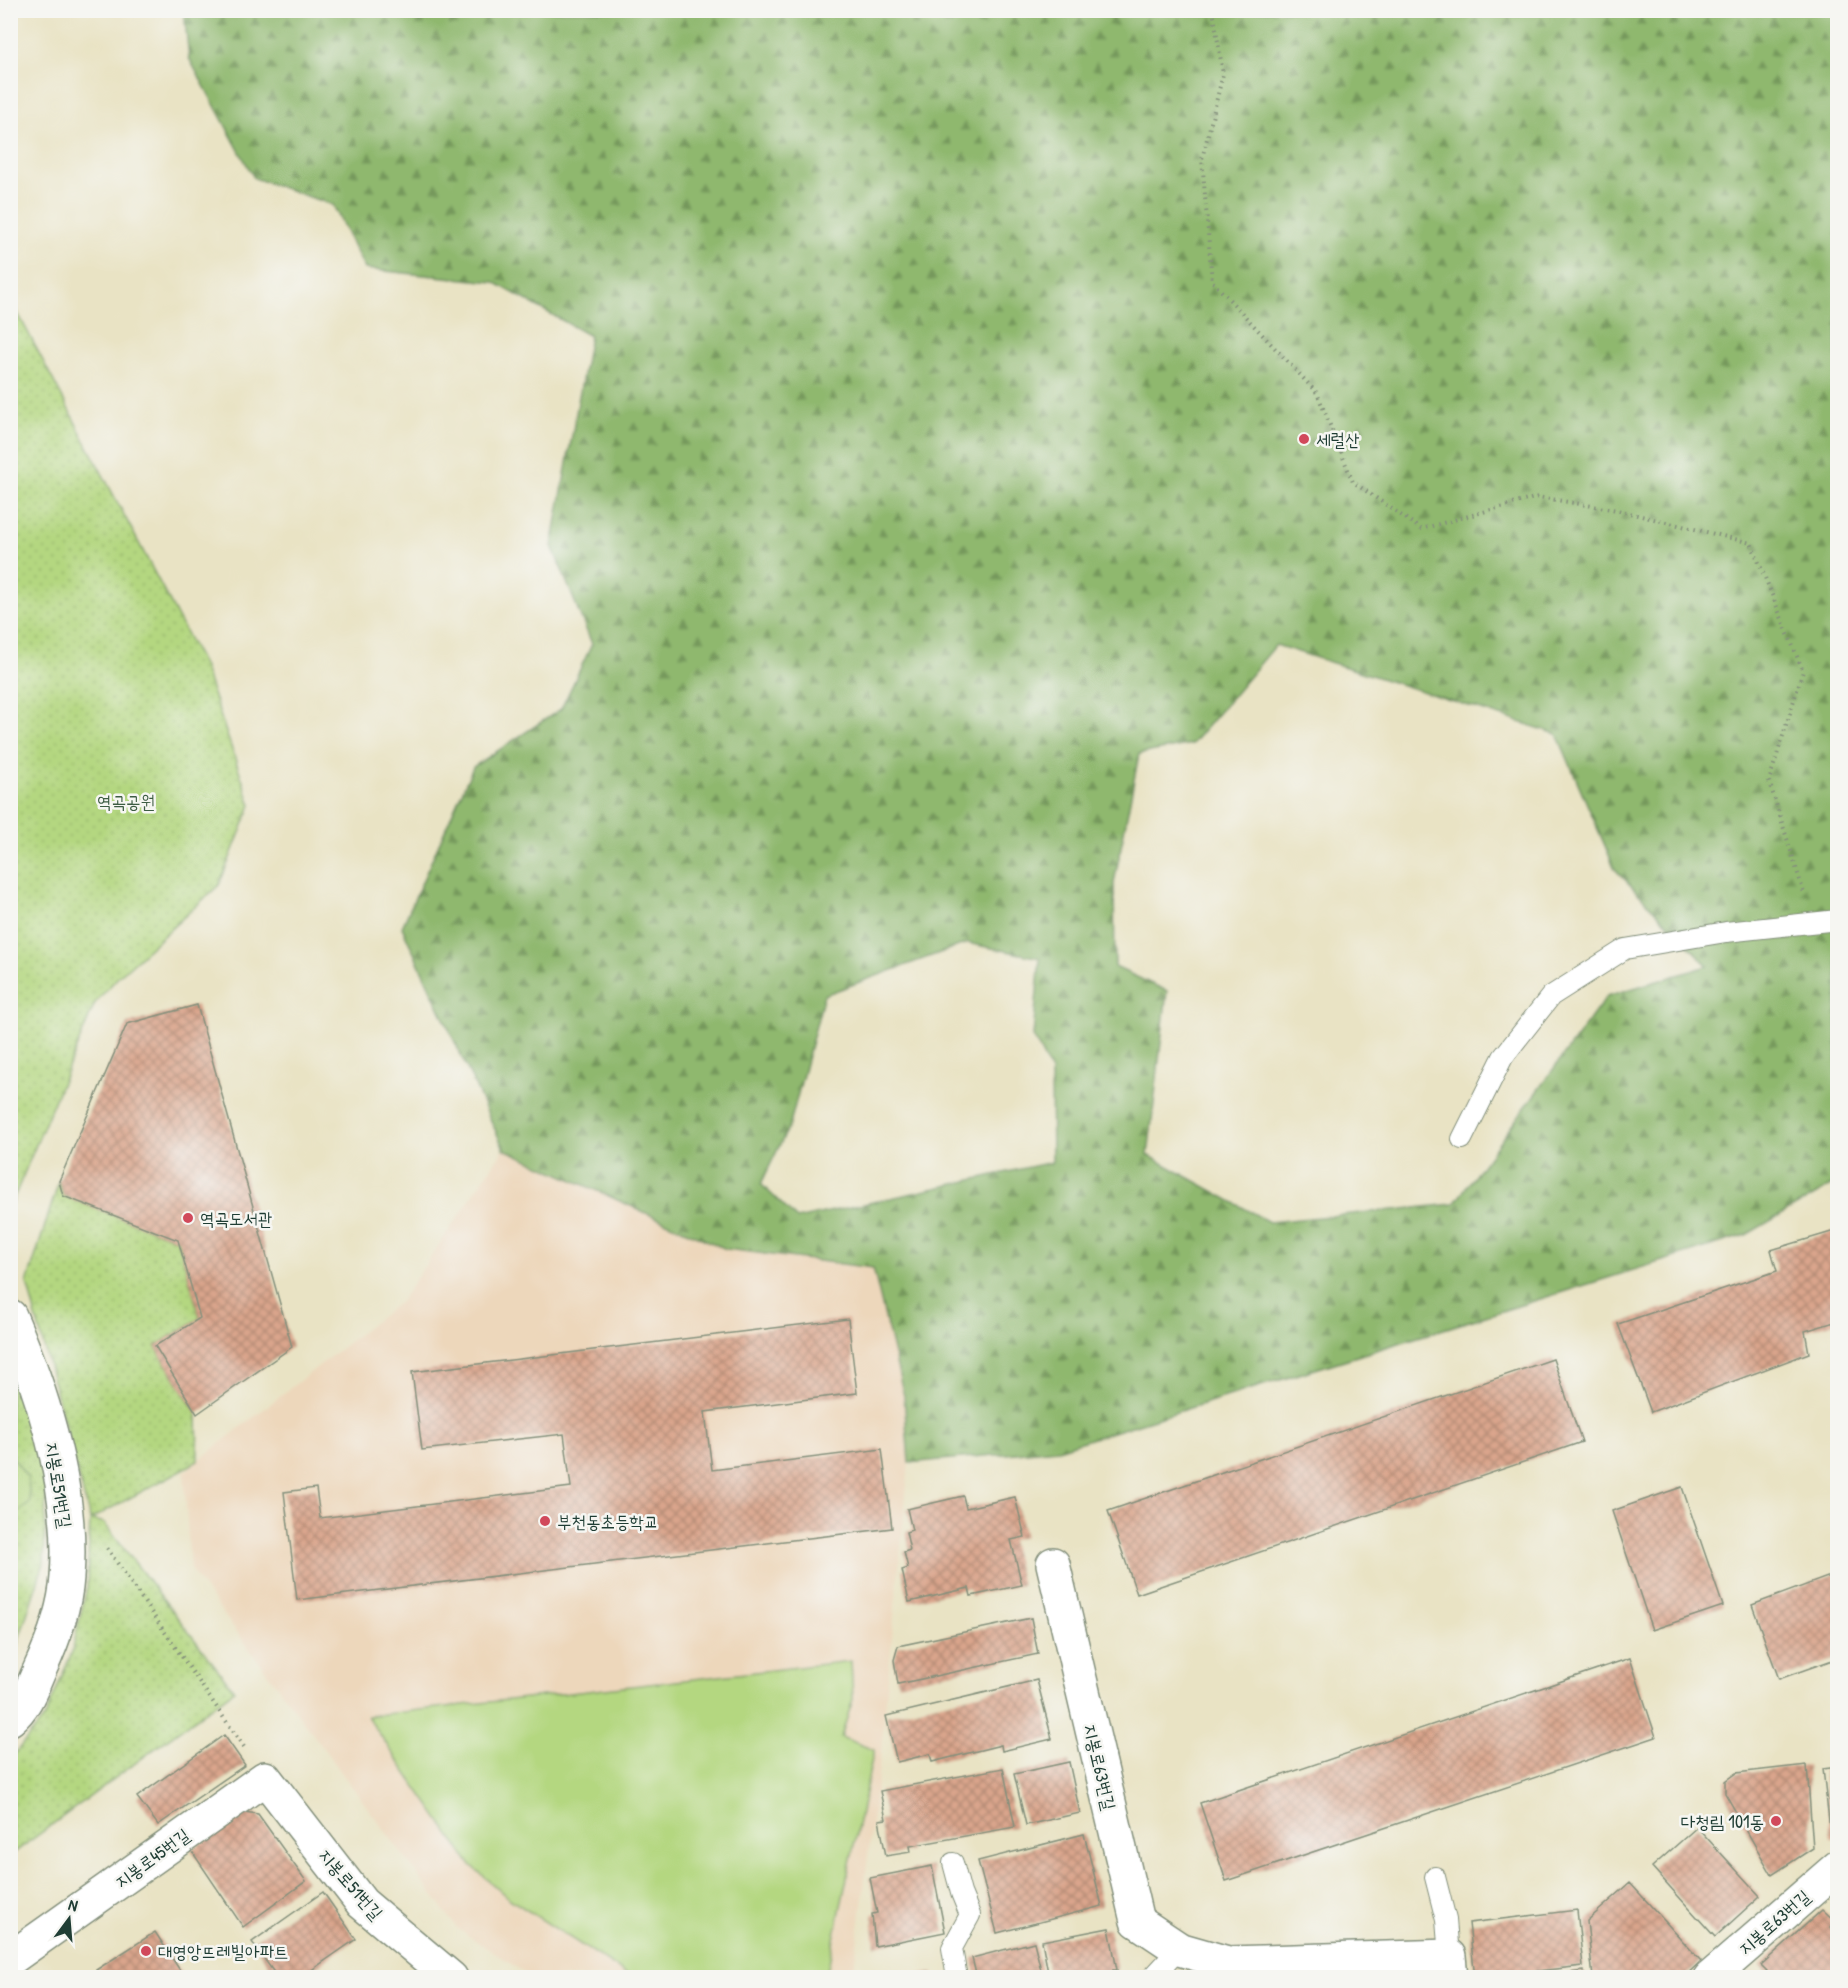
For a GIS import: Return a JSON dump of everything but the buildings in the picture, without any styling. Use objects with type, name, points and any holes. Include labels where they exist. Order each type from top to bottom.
[{"type":"street","name":"지봉로51번길","points":[[10,1316],[52,1438],[67,1517],[67,1578],[54,1639],[21,1710],[10,1719]]},
{"type":"street","name":"지봉로63번길","points":[[1053,1564],[1137,1921],[1179,1949],[1228,1963],[1450,1967]]},
{"type":"street","name":"지봉로51번길","points":[[265,1778],[362,1903],[451,1977]]},
{"type":"street","name":"지봉로45번길","points":[[10,1959],[265,1778]]},
{"type":"street","name":"지봉로63번길","points":[[1714,1976],[1838,1867]]},
{"type":"lane","points":[[1462,1139],[1503,1057],[1551,996],[1625,949],[1726,932],[1838,920]]},
{"type":"lane","points":[[953,1863],[970,1915],[952,1948],[957,1977]]},
{"type":"lane","points":[[1435,1877],[1446,1920],[1450,1967]]},
{"type":"lane","points":[[1152,1977],[1179,1949]]},
{"type":"path","points":[[1213,10],[1223,74],[1203,159],[1212,281],[1317,393],[1353,482],[1420,529],[1538,497],[1617,510],[1751,543],[1803,671],[1769,780],[1814,923]]},
{"type":"path","points":[[67,1517],[101,1539],[265,1778]]},
{"type":"shaded area","name":"부천동초등학교","points":[[504,1149],[726,1249],[873,1268],[904,1396],[909,1463],[881,1751],[853,1977],[531,1977],[458,1929],[190,1569],[184,1472],[401,1301]]},
{"type":"green space","points":[[184,11],[1837,11],[1837,1182],[1746,1235],[1058,1449],[909,1463],[904,1396],[873,1268],[726,1249],[504,1149],[402,927],[473,767],[561,709],[592,644],[552,546],[590,336],[494,282],[365,269],[333,205],[254,178],[189,58]],"holes":[[[1276,645],[1557,734],[1615,869],[1708,966],[1607,996],[1454,1204],[1269,1222],[1148,1155],[1167,991],[1115,967],[1114,883],[1139,754],[1192,744]],[[967,943],[1040,958],[1033,1036],[1051,1072],[1052,1162],[797,1219],[761,1184],[790,1124],[824,995]]]},
{"type":"green space","name":"역곡공원","points":[[11,300],[203,665],[251,805],[219,885],[119,976],[95,1003],[11,1205]]},
{"type":"green space","points":[[59,1181],[63,1196],[178,1240],[200,1318],[155,1346],[197,1414],[198,1461],[91,1519],[104,1523],[234,1690],[11,1855],[11,1758],[45,1717],[72,1652],[87,1587],[90,1519],[27,1283]]},
{"type":"green space","points":[[10,1354],[25,1394],[46,1489],[44,1563],[11,1663]]},
{"type":"green space","points":[[11,1455],[28,1478],[30,1503],[11,1518]]},
{"type":"green space","points":[[851,1661],[853,1699],[841,1737],[874,1750],[826,1977],[631,1977],[508,1898],[469,1863],[367,1716]]},
{"type":"place","name":"세럴산","points":[[1304,439]]},
{"type":"place","name":"역곡도서관","points":[[188,1218]]},
{"type":"place","name":"부천동초등학교","points":[[545,1521]]},
{"type":"place","name":"다청림 101동","points":[[1776,1821]]},
{"type":"place","name":"대영앙뜨레빌아파트","points":[[146,1951]]}]
